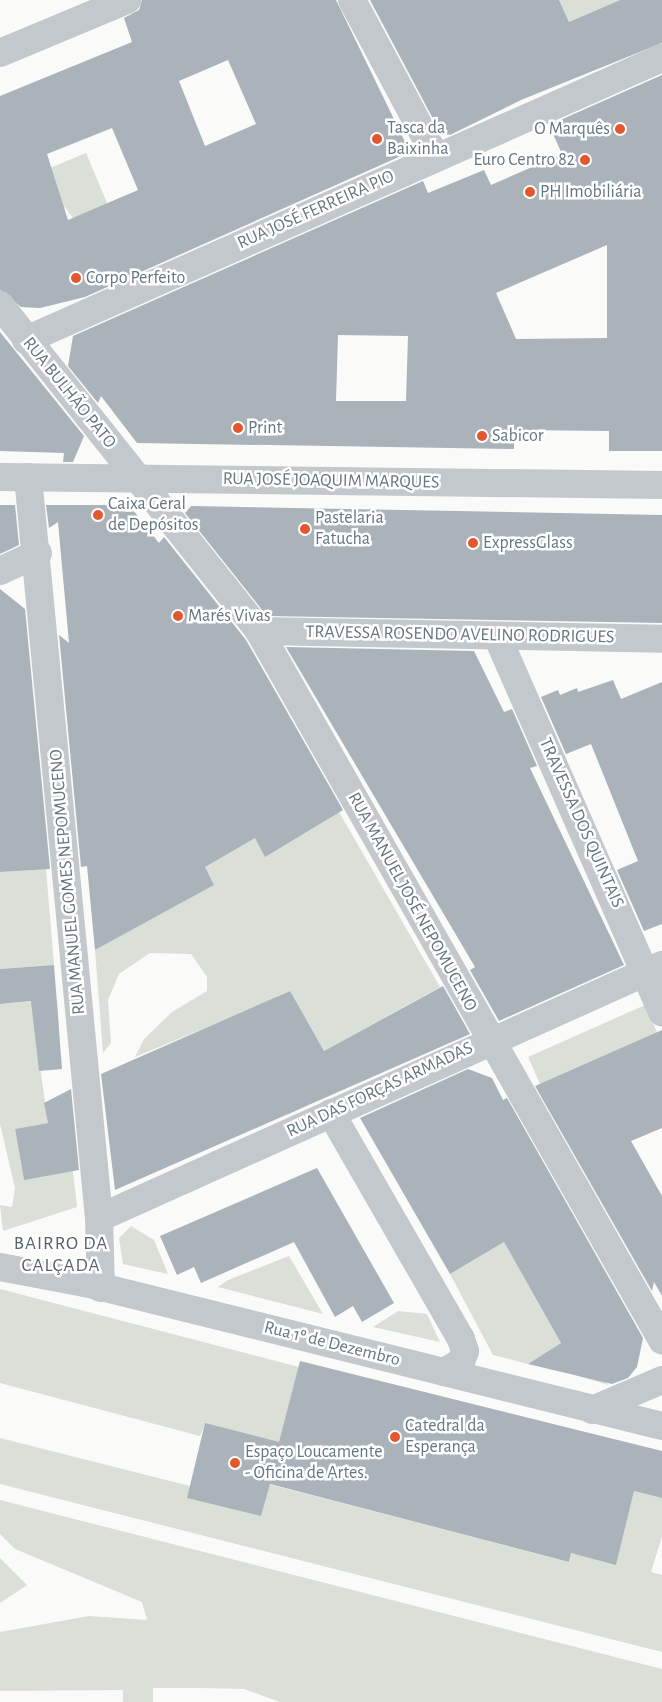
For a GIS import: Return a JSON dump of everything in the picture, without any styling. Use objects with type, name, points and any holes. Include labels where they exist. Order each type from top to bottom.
[{"type":"street","points":[[0,53],[127,0]]},
{"type":"street","points":[[352,0],[436,157]]},
{"type":"street","name":"RUA JOSÉ FERREIRA PIO","points":[[26,340],[662,58]]},
{"type":"street","name":"RUA BULHÃO PATO","points":[[0,305],[26,340],[139,479]]},
{"type":"street","name":"RUA JOSÉ JOAQUIM MARQUES","points":[[0,477],[662,484]]},
{"type":"street","name":"RUA MANUEL GOMES NEPOMUCENO","points":[[28,478],[38,553],[99,1218],[101,1288]]},
{"type":"street","name":"RUA MANUEL JOSÉ NEPOMUCENO","points":[[139,479],[259,631],[662,1340]]},
{"type":"street","points":[[0,571],[38,553]]},
{"type":"street","name":"TRAVESSA ROSENDO AVELINO RODRIGUES","points":[[259,631],[662,639]]},
{"type":"street","name":"TRAVESSA DOS QUINTAIS","points":[[497,636],[655,968],[662,1012]]},
{"type":"street","name":"RUA DAS FORÇAS ARMADAS","points":[[99,1218],[490,1040],[655,968]]},
{"type":"street","points":[[331,1112],[461,1339],[465,1351],[461,1362],[444,1372]]},
{"type":"street","name":"Rua 1º de Dezembro","points":[[0,1267],[101,1288],[662,1426]]},
{"type":"street","points":[[592,1410],[662,1380]]},
{"type":"shaded area","points":[[518,0],[559,0],[524,15]]},
{"type":"shaded area","points":[[559,0],[620,0],[569,22]]},
{"type":"shaded area","points":[[86,153],[113,217],[83,230],[62,204],[26,178]]},
{"type":"shaded area","points":[[339,812],[440,987],[324,1051],[289,991],[278,996],[320,1099],[287,1115],[244,1012],[135,1057],[144,1039],[172,1012],[207,991],[207,977],[191,954],[150,953],[119,974],[108,1000],[111,1043],[103,1053],[95,950],[214,885],[198,855],[252,831]]},
{"type":"shaded area","points":[[46,869],[54,965],[0,969],[0,872]]},
{"type":"shaded area","points":[[57,999],[59,1028],[35,1031],[48,1123],[15,1129],[24,1180],[67,1121],[77,1207],[3,1231],[0,1205],[12,1207],[15,1188],[0,1124],[0,1004]]},
{"type":"shaded area","points":[[645,1005],[657,1032],[540,1084],[528,1057]]},
{"type":"shaded area","points":[[131,1226],[154,1240],[168,1274],[123,1264],[119,1238]]},
{"type":"shaded area","points":[[504,1242],[561,1343],[528,1364],[493,1355],[450,1274]]},
{"type":"shaded area","points":[[289,1256],[323,1314],[218,1287],[228,1280]]},
{"type":"shaded area","points":[[0,1289],[299,1367],[279,1443],[205,1424],[200,1436],[0,1383]]},
{"type":"shaded area","points":[[398,1311],[427,1314],[440,1342],[373,1327]]},
{"type":"shaded area","points":[[578,1333],[608,1385],[575,1375],[561,1343]]},
{"type":"shaded area","points":[[0,1438],[190,1486],[188,1498],[261,1515],[268,1484],[569,1562],[571,1553],[616,1564],[634,1491],[662,1498],[662,1536],[651,1572],[662,1575],[662,1652],[0,1484]]},
{"type":"shaded area","points":[[0,1500],[662,1669],[662,1702],[280,1702],[244,1689],[153,1688],[153,1702],[123,1702],[123,1690],[0,1691],[0,1632],[89,1616],[147,1620],[142,1602],[15,1549],[0,1534]]},
{"type":"shaded area","points":[[0,1558],[27,1585],[0,1603]]},
{"type":"building","points":[[142,0],[336,0],[410,152],[85,297],[40,308],[21,307],[0,290],[0,96],[132,42],[124,18],[139,10]],"holes":[[[228,60],[256,124],[205,146],[179,81]],[[112,128],[138,190],[68,220],[47,154]]]},
{"type":"building","points":[[370,0],[559,0],[569,22],[620,0],[662,0],[662,43],[521,100],[450,135],[440,132]]},
{"type":"building","points":[[662,75],[662,451],[609,451],[609,431],[514,430],[514,449],[137,443],[101,396],[98,403],[68,366],[73,336],[423,181],[428,193],[484,170],[491,185],[562,154],[549,125]],"holes":[[[607,245],[607,338],[516,339],[496,293]],[[338,335],[408,336],[406,401],[336,401]]]},
{"type":"building","points":[[0,332],[84,436],[73,462],[63,462],[64,453],[0,451]]},
{"type":"building","points":[[0,505],[15,505],[19,545],[0,554]]},
{"type":"building","points":[[46,505],[129,505],[159,543],[164,537],[246,640],[343,810],[265,857],[255,838],[205,867],[214,885],[95,950],[87,866],[81,867],[59,635],[69,643],[58,522],[49,528]]},
{"type":"building","points":[[191,506],[662,515],[662,623],[267,616],[185,513]]},
{"type":"building","points":[[0,589],[25,609],[50,869],[0,872]]},
{"type":"building","points":[[286,647],[474,651],[504,712],[512,709],[537,766],[530,768],[624,965],[499,1021],[470,970],[475,967]]},
{"type":"building","points":[[613,680],[621,699],[662,682],[662,924],[644,931],[617,870],[638,861],[591,744],[566,754],[541,697],[558,690],[560,695],[577,688],[578,692]]},
{"type":"building","points":[[54,965],[62,1069],[39,1071],[31,1001],[0,1004],[0,969]]},
{"type":"building","points":[[443,986],[470,1034],[115,1190],[101,1074],[290,991],[324,1051]]},
{"type":"building","points":[[662,1030],[662,1128],[631,1141],[662,1196],[662,1296],[654,1282],[652,1291],[535,1086]]},
{"type":"building","points":[[468,1069],[492,1078],[503,1100],[507,1098],[643,1338],[637,1367],[628,1378],[612,1384],[528,1364],[561,1343],[504,1242],[450,1274],[360,1118]]},
{"type":"building","points":[[71,1089],[79,1170],[24,1180],[15,1129],[48,1123],[44,1103]]},
{"type":"building","points":[[317,1168],[394,1303],[362,1322],[353,1306],[335,1317],[294,1242],[201,1283],[194,1267],[177,1275],[160,1236]]},
{"type":"building","points":[[300,1361],[662,1451],[662,1498],[634,1491],[616,1565],[571,1553],[569,1562],[270,1484],[261,1516],[187,1498],[205,1423],[279,1442]]},
{"type":"place","name":"O Marquês","points":[[620,129]]},
{"type":"place","name":"Tasca da Baixinha","points":[[377,139]]},
{"type":"place","name":"Euro Centro 82","points":[[585,160]]},
{"type":"place","name":"PH Imobiliária","points":[[530,192]]},
{"type":"place","name":"Corpo Perfeito","points":[[76,278]]},
{"type":"place","name":"Print","points":[[238,428]]},
{"type":"place","name":"Sabicor","points":[[482,436]]},
{"type":"place","name":"Caixa Geral de Depósitos","points":[[98,515]]},
{"type":"place","name":"Pastelaria Fatucha","points":[[305,529]]},
{"type":"place","name":"ExpressGlass","points":[[473,543]]},
{"type":"place","name":"Marés Vivas","points":[[178,616]]},
{"type":"place","name":"Catedral da Esperança","points":[[395,1437]]},
{"type":"place","name":"Espaço Loucamente - Oficina de Artes.","points":[[235,1463]]},
{"type":"district","name":"BAIRRO DA CALÇADA","points":[[61,1255]]}]
